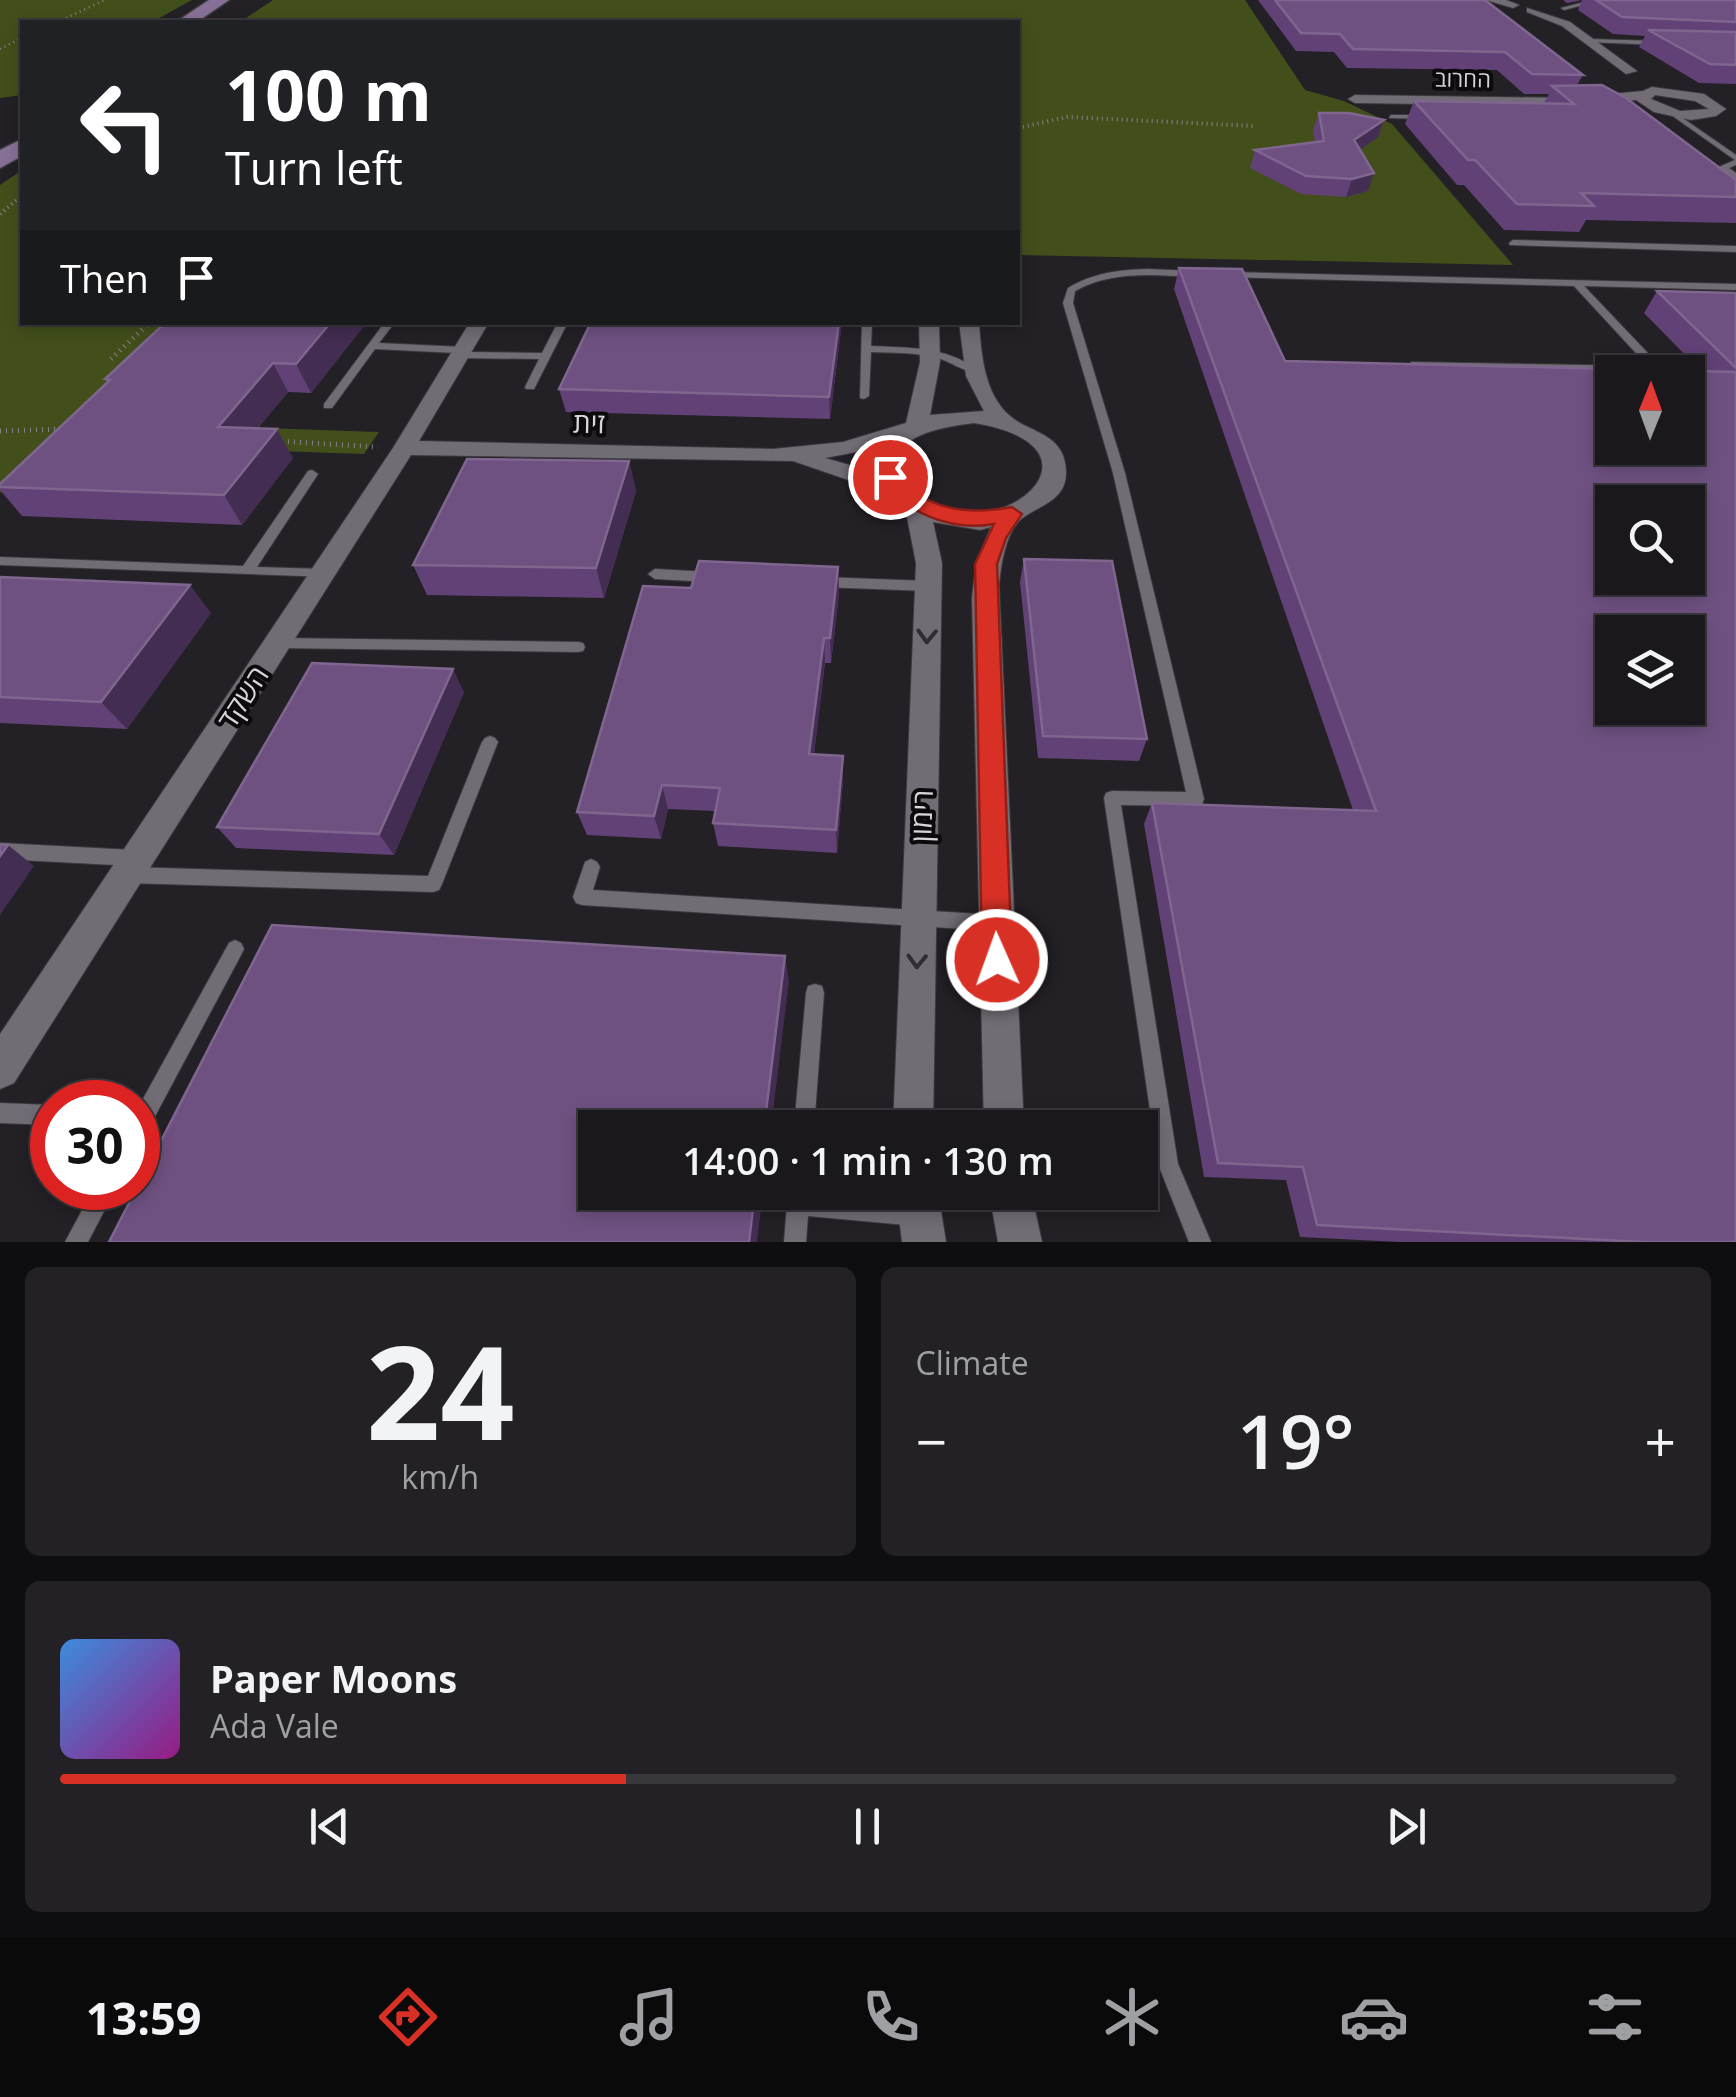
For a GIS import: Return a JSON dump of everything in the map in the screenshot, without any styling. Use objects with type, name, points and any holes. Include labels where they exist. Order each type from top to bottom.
[{"type":"main road","points":[[190,20],[229,4]]},
{"type":"street","points":[[1491,0],[1512,3],[1566,24],[1631,71],[1716,104],[1712,113]]},
{"type":"street","points":[[1531,10],[1558,6],[1566,24]]},
{"type":"street","points":[[1631,71],[1646,102],[1667,111]]},
{"type":"street","name":"החרוב","points":[[1355,99],[1480,105],[1645,94],[1693,95]]},
{"type":"street","points":[[1693,95],[1736,101]]},
{"type":"street","name":"החרוב","points":[[1570,102],[1712,113]]},
{"type":"street","points":[[1712,113],[1736,110]]},
{"type":"street","name":"השקד","points":[[0,1069],[404,448],[478,325]]},
{"type":"street","points":[[909,431],[954,416],[1003,422],[1036,440],[1049,455],[1054,472],[1049,489],[1034,504],[1012,514],[962,518],[908,497],[887,462],[909,431],[930,352],[929,325]]},
{"type":"street","points":[[970,325],[972,370],[984,398],[1003,422]]},
{"type":"street","name":"זית","points":[[404,448],[773,456],[812,454],[909,431]]},
{"type":"street","name":"זית","points":[[773,456],[858,473],[908,497]]},
{"type":"street","name":"רימון","points":[[908,497],[929,564],[913,1110]]},
{"type":"street","points":[[1003,1110],[986,564],[996,537],[1012,514]]},
{"type":"street","points":[[1014,1210],[1020,1242]]},
{"type":"lane","points":[[1558,6],[1598,0]]},
{"type":"lane","points":[[1590,41],[1661,43]]},
{"type":"lane","points":[[1667,111],[1736,160],[1722,167],[1736,177]]},
{"type":"lane","points":[[1703,134],[1696,122],[1712,113]]},
{"type":"lane","points":[[1392,117],[1442,118]]},
{"type":"lane","points":[[1513,243],[1736,249]]},
{"type":"lane","points":[[1200,1242],[1168,1164],[1112,798],[1196,799],[1119,474],[1068,303],[1071,290],[1087,278],[1109,274],[1736,287]]},
{"type":"lane","points":[[1239,275],[1247,292]]},
{"type":"lane","points":[[1400,364],[1657,370],[1576,283]]},
{"type":"lane","points":[[328,406],[388,325]]},
{"type":"lane","points":[[530,388],[562,325]]},
{"type":"lane","points":[[864,396],[868,325]]},
{"type":"lane","points":[[373,346],[546,356]]},
{"type":"lane","points":[[866,349],[930,352],[955,358],[972,370]]},
{"type":"lane","points":[[247,571],[312,474]]},
{"type":"lane","points":[[0,561],[323,574]]},
{"type":"lane","points":[[656,574],[734,578]]},
{"type":"lane","points":[[812,581],[929,586]]},
{"type":"lane","points":[[278,643],[578,647]]},
{"type":"lane","points":[[0,851],[132,866],[433,884],[490,742]]},
{"type":"lane","points":[[591,867],[582,897],[996,922]]},
{"type":"lane","points":[[160,1084],[234,949]]},
{"type":"lane","points":[[805,1110],[815,992]]},
{"type":"lane","points":[[0,1113],[30,1114]]},
{"type":"lane","points":[[76,1242],[93,1210]]},
{"type":"lane","points":[[794,1242],[798,1210]]},
{"type":"lane","points":[[875,1210],[920,1217]]},
{"type":"path","points":[[61,20],[106,0]]},
{"type":"path","points":[[1020,128],[1067,116],[1255,126]]},
{"type":"path","points":[[0,214],[20,197]]},
{"type":"path","points":[[111,359],[147,325]]},
{"type":"path","points":[[0,431],[73,430]]},
{"type":"path","points":[[268,440],[404,448]]},
{"type":"green space","points":[[0,0],[192,0],[156,20],[20,20],[20,95],[0,98]]},
{"type":"green space","points":[[273,0],[1245,0],[1305,90],[1344,101],[1392,124],[1513,265],[1020,255],[1020,20],[243,20]]},
{"type":"green space","points":[[20,171],[20,325],[180,325],[0,493],[0,185]]},
{"type":"green space","points":[[87,422],[379,432],[364,454],[64,444]]},
{"type":"building","points":[[1275,0],[1485,0],[1583,75],[1532,74],[1505,52],[1353,49],[1340,34],[1301,33]]},
{"type":"building","points":[[1596,0],[1736,0],[1736,22],[1622,17]]},
{"type":"building","points":[[1648,30],[1736,32],[1736,65],[1710,64]]},
{"type":"building","points":[[1602,85],[1626,98],[1736,180],[1736,197],[1581,193],[1594,206],[1517,204],[1475,160],[1468,160],[1414,101],[1574,104],[1552,86]]},
{"type":"building","points":[[1319,113],[1349,113],[1384,120],[1354,140],[1374,173],[1352,179],[1306,176],[1255,150],[1324,141]]},
{"type":"building","points":[[1179,268],[1242,269],[1285,361],[1595,369],[1595,465],[1705,465],[1705,371],[1736,372],[1736,1242],[1642,1242],[1317,1225],[1303,1167],[1218,1163],[1152,803],[1376,811]]},
{"type":"building","points":[[1657,291],[1736,293],[1736,368]]},
{"type":"building","points":[[163,325],[328,325],[296,364],[273,363],[218,427],[277,429],[224,495],[0,487],[110,380],[105,379]]},
{"type":"building","points":[[590,325],[839,325],[829,397],[559,389]]},
{"type":"building","points":[[467,459],[629,461],[596,568],[413,565]]},
{"type":"building","points":[[1024,559],[1112,561],[1147,739],[1043,736]]},
{"type":"building","points":[[699,561],[838,567],[809,754],[843,756],[836,830],[713,823],[720,788],[662,785],[654,816],[577,812],[643,586],[691,588]]},
{"type":"building","points":[[0,577],[190,585],[101,702],[0,697]]},
{"type":"building","points":[[312,663],[453,669],[379,834],[217,827]]},
{"type":"building","points":[[272,925],[785,956],[766,1110],[578,1110],[578,1210],[753,1210],[749,1242],[109,1242],[125,1210],[160,1210],[160,1143]]},
{"type":"route","points":[[890,477],[900,492],[917,505],[940,514],[984,519],[1012,514],[996,537],[986,564],[997,960]]}]
